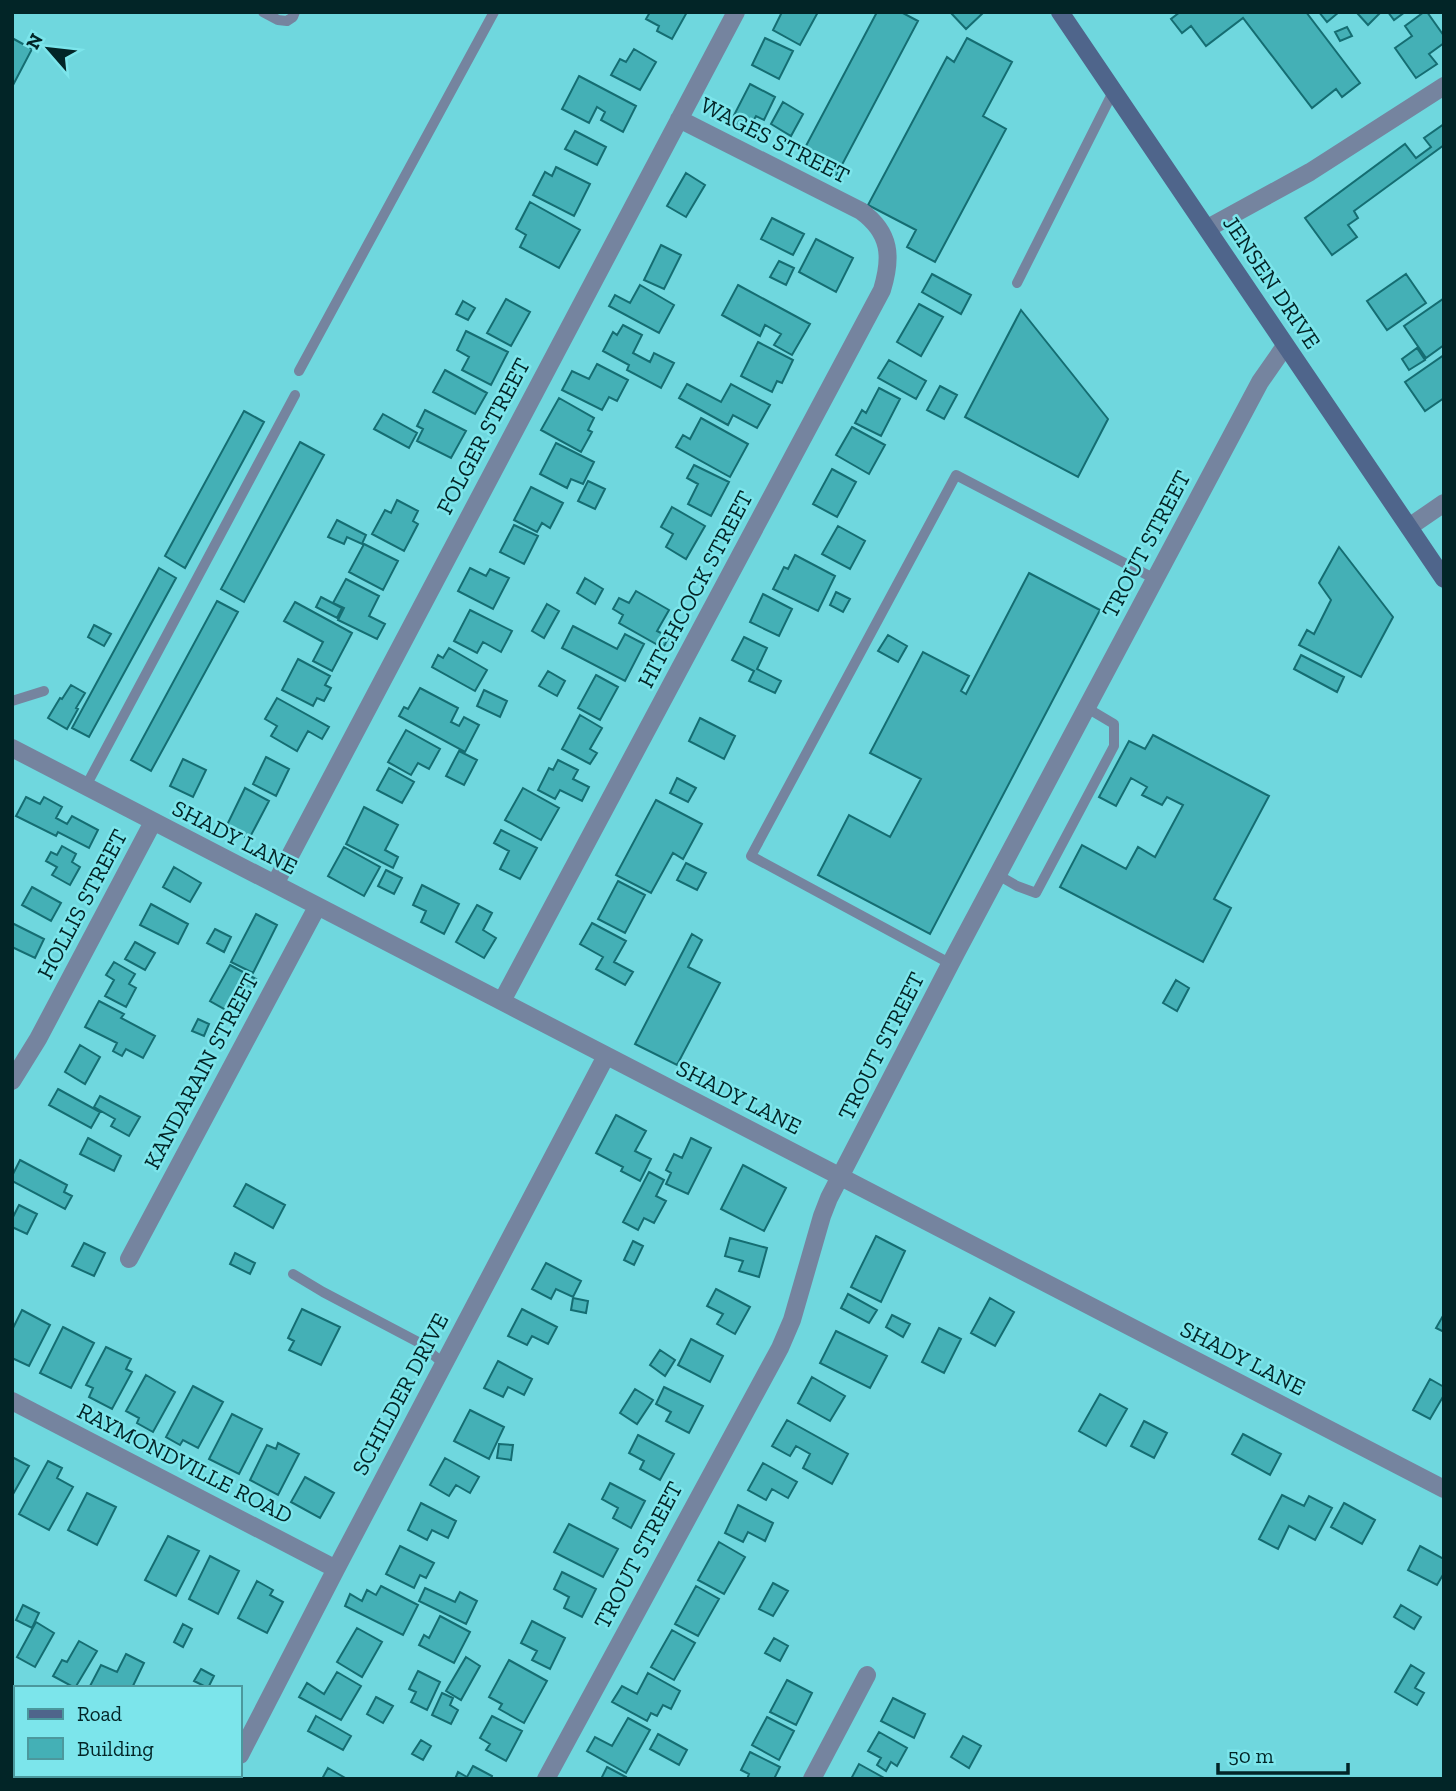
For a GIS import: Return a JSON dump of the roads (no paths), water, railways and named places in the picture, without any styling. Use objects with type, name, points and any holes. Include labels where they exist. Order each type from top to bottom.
[{"type":"main road","name":"JENSEN DRIVE","points":[[1060,12],[1444,579]]},
{"type":"street","name":"FOLGER STREET","points":[[275,884],[736,12]]},
{"type":"street","points":[[1208,228],[1310,172],[1444,86]]},
{"type":"street","name":"WAGES STREET","points":[[679,118],[850,205]]},
{"type":"street","name":"HITCHCOCK STREET","points":[[502,1001],[882,290],[887,272],[886,243],[873,220],[850,205]]},
{"type":"street","name":"TROUT STREET","points":[[546,1779],[780,1348],[792,1320],[822,1216],[841,1177],[1260,382],[1285,346]]},
{"type":"street","points":[[1409,527],[1444,503]]},
{"type":"street","name":"SHADY LANE","points":[[12,748],[1444,1489]]},
{"type":"street","name":"HOLLIS STREET","points":[[12,1081],[38,1039],[153,822]]},
{"type":"street","name":"KANDARAIN STREET","points":[[128,1259],[317,907]]},
{"type":"street","name":"SCHILDER DRIVE","points":[[242,1751],[606,1056]]},
{"type":"street","name":"RAYMONDVILLE ROAD","points":[[12,1401],[336,1569]]},
{"type":"street","points":[[812,1779],[867,1675]]},
{"type":"lane","points":[[264,12],[278,20],[287,21],[295,12]]},
{"type":"lane","points":[[299,371],[494,12]]},
{"type":"lane","points":[[1017,283],[1113,92]]},
{"type":"lane","points":[[86,786],[295,395]]},
{"type":"lane","points":[[951,964],[751,856],[956,475],[1156,579]]},
{"type":"lane","points":[[12,701],[44,691]]},
{"type":"lane","points":[[998,875],[1036,893],[1114,746],[1114,724],[1087,708]]},
{"type":"lane","points":[[293,1274],[418,1342],[444,1364]]}]
